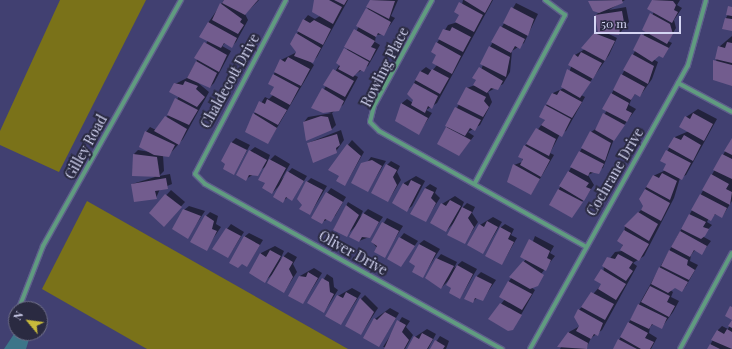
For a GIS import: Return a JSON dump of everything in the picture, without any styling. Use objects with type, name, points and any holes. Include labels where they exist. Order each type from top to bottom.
[{"type":"street","name":"Gilley Road","points":[[21,301],[43,246],[181,0]]},
{"type":"street","name":"Chaldecott Drive","points":[[195,174],[286,0]]},
{"type":"street","name":"Rowling Place","points":[[432,0],[374,106],[370,122],[379,131],[475,183],[585,246]]},
{"type":"street","points":[[475,183],[565,15],[545,0]]},
{"type":"street","name":"Cochrane Drive","points":[[530,349],[585,246],[678,83],[695,42],[706,0]]},
{"type":"street","points":[[678,83],[732,112]]},
{"type":"street","name":"Oliver Drive","points":[[195,174],[205,184],[502,349]]},
{"type":"street","points":[[680,349],[732,253]]},
{"type":"shaded area","points":[[60,0],[146,0],[59,172],[0,145],[0,131]]},
{"type":"shaded area","points":[[87,201],[348,349],[147,349],[42,289]]},
{"type":"water","points":[[9,341],[28,341],[26,349],[4,349]]},
{"type":"building","points":[[224,0],[258,0],[245,15],[222,3]]},
{"type":"building","points":[[314,0],[329,0],[342,7],[333,24],[312,12]]},
{"type":"building","points":[[334,0],[347,0],[344,5]]},
{"type":"building","points":[[370,0],[395,1],[389,19],[366,7]]},
{"type":"building","points":[[464,0],[492,0],[485,13]]},
{"type":"building","points":[[622,0],[623,3],[599,13],[593,11],[588,1]]},
{"type":"building","points":[[652,0],[673,1],[676,5],[674,10],[678,12],[672,23],[647,9]]},
{"type":"building","points":[[459,2],[483,15],[474,32],[455,22],[459,15],[454,12]]},
{"type":"building","points":[[220,3],[242,19],[240,22],[244,25],[238,34],[212,20]]},
{"type":"building","points":[[728,6],[732,7],[732,16],[726,15]]},
{"type":"building","points":[[511,7],[534,19],[528,36],[503,23]]},
{"type":"building","points":[[366,8],[391,22],[384,36],[378,33],[376,37],[356,26]]},
{"type":"building","points":[[622,11],[625,28],[620,28],[619,35],[598,33],[595,15]]},
{"type":"building","points":[[650,13],[670,24],[673,34],[667,44],[642,30]]},
{"type":"building","points":[[725,18],[732,19],[732,31],[722,29]]},
{"type":"building","points":[[303,19],[310,23],[314,20],[331,29],[323,45],[297,31]]},
{"type":"building","points":[[208,22],[237,38],[232,48],[224,43],[221,48],[199,37]]},
{"type":"building","points":[[500,26],[525,39],[520,49],[515,46],[511,53],[491,42]]},
{"type":"building","points":[[452,27],[471,37],[463,52],[438,39],[443,29],[450,31]]},
{"type":"building","points":[[354,29],[375,41],[371,47],[376,49],[370,61],[344,47]]},
{"type":"building","points":[[296,33],[321,48],[313,63],[294,56],[296,52],[290,44]]},
{"type":"building","points":[[594,33],[615,41],[605,61],[581,48]]},
{"type":"building","points":[[641,34],[669,48],[663,58],[659,56],[652,62],[633,50]]},
{"type":"building","points":[[204,42],[227,55],[219,72],[194,58]]},
{"type":"building","points":[[436,42],[461,56],[452,74],[432,63],[436,55],[431,52]]},
{"type":"building","points":[[727,42],[732,43],[732,63],[715,59],[718,46],[725,48]]},
{"type":"building","points":[[489,46],[510,57],[506,77],[480,64]]},
{"type":"building","points":[[344,48],[369,62],[364,72],[360,70],[353,77],[338,69],[340,66],[336,63]]},
{"type":"building","points":[[581,52],[602,63],[593,79],[568,65],[574,54],[578,57]]},
{"type":"building","points":[[632,54],[654,66],[648,84],[623,70]]},
{"type":"building","points":[[288,57],[310,69],[301,86],[274,72],[280,59],[285,62]]},
{"type":"building","points":[[713,60],[732,65],[732,86],[713,80]]},
{"type":"building","points":[[196,61],[217,73],[210,88],[187,78]]},
{"type":"building","points":[[479,67],[503,81],[498,90],[491,88],[487,93],[473,85],[476,80],[472,78]]},
{"type":"building","points":[[333,69],[354,81],[345,97],[323,85]]},
{"type":"building","points":[[432,69],[449,78],[440,94],[415,80],[420,71],[428,75]]},
{"type":"building","points":[[567,69],[591,82],[580,98],[561,87]]},
{"type":"building","points":[[273,74],[299,88],[290,105],[270,94],[274,87],[268,84]]},
{"type":"building","points":[[621,74],[645,87],[640,97],[635,94],[631,100],[613,90]]},
{"type":"building","points":[[185,81],[198,86],[196,89],[205,97],[197,107],[169,92],[174,83],[183,85]]},
{"type":"building","points":[[414,83],[438,96],[432,109],[428,106],[425,113],[411,105],[413,100],[407,94]]},
{"type":"building","points":[[466,87],[486,97],[484,101],[489,107],[483,117],[457,104]]},
{"type":"building","points":[[322,88],[344,101],[339,111],[323,113],[311,108]]},
{"type":"building","points":[[560,90],[582,102],[572,118],[546,104],[552,93],[557,95]]},
{"type":"building","points":[[611,93],[629,103],[626,110],[632,113],[627,122],[602,109]]},
{"type":"building","points":[[175,98],[198,110],[189,125],[167,115]]},
{"type":"building","points":[[267,99],[287,110],[278,125],[254,112],[259,101],[265,104]]},
{"type":"building","points":[[401,103],[428,118],[419,135],[395,121]]},
{"type":"building","points":[[545,105],[571,119],[562,137],[541,125],[545,120],[539,117]]},
{"type":"building","points":[[455,107],[481,120],[475,131],[470,128],[465,136],[445,126]]},
{"type":"building","points":[[253,113],[277,128],[268,144],[245,132]]},
{"type":"building","points":[[603,113],[625,125],[614,141],[595,130]]},
{"type":"building","points":[[693,113],[713,124],[704,141],[679,127],[685,116],[690,119]]},
{"type":"building","points":[[165,116],[187,129],[179,145],[154,131]]},
{"type":"building","points":[[321,116],[328,117],[332,130],[306,141],[303,122]]},
{"type":"building","points":[[446,127],[471,140],[459,156],[437,144]]},
{"type":"building","points":[[536,128],[556,139],[549,156],[526,144]]},
{"type":"building","points":[[145,131],[175,145],[169,157],[154,155],[139,147]]},
{"type":"building","points":[[590,131],[611,143],[605,161],[581,148]]},
{"type":"building","points":[[337,134],[340,145],[336,148],[337,153],[313,163],[307,143]]},
{"type":"building","points":[[684,135],[701,145],[693,161],[668,147],[674,137],[681,140]]},
{"type":"building","points":[[732,138],[732,155],[724,151]]},
{"type":"building","points":[[231,142],[247,150],[234,175],[223,169],[225,164],[221,161]]},
{"type":"building","points":[[347,144],[361,156],[345,186],[336,181],[339,176],[328,170]]},
{"type":"building","points":[[524,145],[550,160],[541,177],[520,165],[523,159],[518,157]]},
{"type":"building","points":[[249,150],[267,160],[258,176],[249,175],[246,181],[236,175]]},
{"type":"building","points":[[666,150],[691,163],[682,180],[663,170],[666,164],[660,161]]},
{"type":"building","points":[[579,151],[604,164],[599,174],[590,172],[588,176],[570,167]]},
{"type":"building","points":[[133,154],[157,157],[160,177],[132,176]]},
{"type":"building","points":[[722,154],[732,159],[732,179],[713,170]]},
{"type":"building","points":[[269,159],[286,168],[272,194],[262,188],[265,183],[258,180]]},
{"type":"building","points":[[372,160],[382,166],[368,192],[351,183],[361,163]]},
{"type":"building","points":[[386,164],[397,170],[393,177],[397,185],[388,202],[371,193]]},
{"type":"building","points":[[513,164],[540,179],[531,195],[507,182]]},
{"type":"building","points":[[287,171],[304,181],[292,201],[286,197],[283,203],[273,197]]},
{"type":"building","points":[[568,171],[589,183],[586,187],[591,189],[584,201],[559,186]]},
{"type":"building","points":[[662,173],[677,181],[670,200],[646,187],[653,175],[659,178]]},
{"type":"building","points":[[711,174],[729,184],[726,189],[732,192],[730,205],[702,190]]},
{"type":"building","points":[[166,178],[168,189],[155,191],[157,199],[134,202],[131,184]]},
{"type":"building","points":[[411,180],[421,185],[407,212],[392,203],[403,183],[408,186]]},
{"type":"building","points":[[306,181],[323,190],[310,215],[299,209],[302,205],[297,199]]},
{"type":"building","points":[[425,188],[434,192],[431,198],[436,203],[426,222],[410,214]]},
{"type":"building","points":[[558,189],[583,202],[572,218],[549,205]]},
{"type":"building","points":[[645,189],[670,203],[661,221],[641,210],[643,206],[639,199]]},
{"type":"building","points":[[326,192],[343,202],[331,222],[325,219],[322,224],[311,218]]},
{"type":"building","points":[[165,194],[182,207],[164,227],[149,213]]},
{"type":"building","points":[[700,194],[727,208],[722,218],[715,214],[711,221],[691,210]]},
{"type":"building","points":[[450,200],[461,206],[446,232],[430,223],[441,203],[446,206]]},
{"type":"building","points":[[346,205],[359,215],[347,237],[333,230]]},
{"type":"building","points":[[462,207],[472,212],[468,218],[474,227],[465,244],[447,235]]},
{"type":"building","points":[[183,209],[201,216],[188,239],[172,229]]},
{"type":"building","points":[[638,212],[658,224],[649,241],[624,226]]},
{"type":"building","points":[[363,213],[379,222],[370,238],[362,237],[359,242],[349,237]]},
{"type":"building","points":[[689,214],[706,222],[703,227],[709,229],[705,236],[701,239],[681,229]]},
{"type":"building","points":[[205,215],[214,221],[212,229],[217,231],[207,251],[190,242]]},
{"type":"building","points":[[487,221],[498,227],[483,254],[467,245],[479,224],[484,227]]},
{"type":"building","points":[[382,222],[399,231],[385,258],[374,252],[377,246],[371,242]]},
{"type":"building","points":[[500,227],[511,233],[508,239],[514,242],[502,265],[485,256]]},
{"type":"building","points":[[226,228],[241,236],[228,258],[212,249]]},
{"type":"building","points":[[624,230],[649,244],[639,261],[620,250],[623,245],[617,241]]},
{"type":"building","points":[[680,231],[707,246],[702,255],[694,250],[690,257],[671,247]]},
{"type":"building","points":[[244,236],[260,245],[247,267],[242,264],[238,268],[229,263]]},
{"type":"building","points":[[399,237],[415,246],[401,267],[387,259]]},
{"type":"building","points":[[529,239],[550,251],[547,258],[551,260],[546,271],[520,257]]},
{"type":"building","points":[[419,244],[436,253],[423,278],[412,272],[415,266],[409,262]]},
{"type":"building","points":[[270,250],[281,256],[265,283],[249,273],[260,253],[266,257]]},
{"type":"building","points":[[669,250],[688,260],[687,265],[695,270],[689,280],[661,266]]},
{"type":"building","points":[[618,254],[633,262],[629,268],[633,271],[626,281],[602,266],[607,257],[615,259]]},
{"type":"building","points":[[283,256],[293,262],[289,269],[293,277],[284,293],[267,283]]},
{"type":"building","points":[[436,258],[454,266],[441,289],[425,278]]},
{"type":"building","points":[[523,261],[544,275],[538,286],[530,289],[509,277]]},
{"type":"building","points":[[457,265],[473,274],[460,299],[449,293],[451,288],[446,285]]},
{"type":"building","points":[[659,267],[688,282],[682,292],[675,288],[668,293],[651,284]]},
{"type":"building","points":[[601,269],[626,284],[616,300],[598,289],[601,284],[594,280]]},
{"type":"building","points":[[308,272],[318,278],[303,304],[288,296],[299,276],[306,277]]},
{"type":"building","points":[[476,276],[492,284],[483,301],[475,298],[473,303],[464,299]]},
{"type":"building","points":[[322,278],[329,282],[330,292],[334,294],[324,313],[307,303]]},
{"type":"building","points":[[508,281],[532,294],[522,310],[499,297]]},
{"type":"building","points":[[650,286],[670,296],[667,302],[675,306],[669,317],[641,302]]},
{"type":"building","points":[[346,292],[357,298],[341,325],[325,316],[337,295],[343,298]]},
{"type":"building","points":[[591,292],[614,304],[605,320],[581,307]]},
{"type":"building","points":[[360,298],[374,312],[361,335],[345,326]]},
{"type":"building","points":[[500,303],[522,315],[513,330],[508,331],[488,319]]},
{"type":"building","points":[[638,304],[667,318],[662,329],[652,324],[649,329],[630,320]]},
{"type":"building","points":[[730,306],[732,307],[732,320],[725,316]]},
{"type":"building","points":[[578,309],[603,323],[598,336],[594,334],[591,339],[576,331],[579,326],[574,317]]},
{"type":"building","points":[[385,312],[396,318],[379,347],[363,338],[374,318],[377,320]]},
{"type":"building","points":[[397,320],[406,325],[402,332],[409,340],[404,349],[384,349]]},
{"type":"building","points":[[732,320],[732,328],[728,326]]},
{"type":"building","points":[[628,322],[648,333],[645,338],[654,342],[650,349],[641,349],[620,337]]},
{"type":"building","points":[[727,329],[732,332],[732,349],[711,340],[717,330],[724,334]]},
{"type":"building","points":[[568,332],[588,343],[587,349],[557,347]]},
{"type":"building","points":[[422,333],[433,339],[427,349],[407,349],[414,336],[419,339]]},
{"type":"building","points":[[618,339],[637,349],[613,349]]},
{"type":"building","points":[[435,340],[445,346],[443,349],[430,349]]},
{"type":"building","points":[[710,344],[720,349],[707,349]]}]
